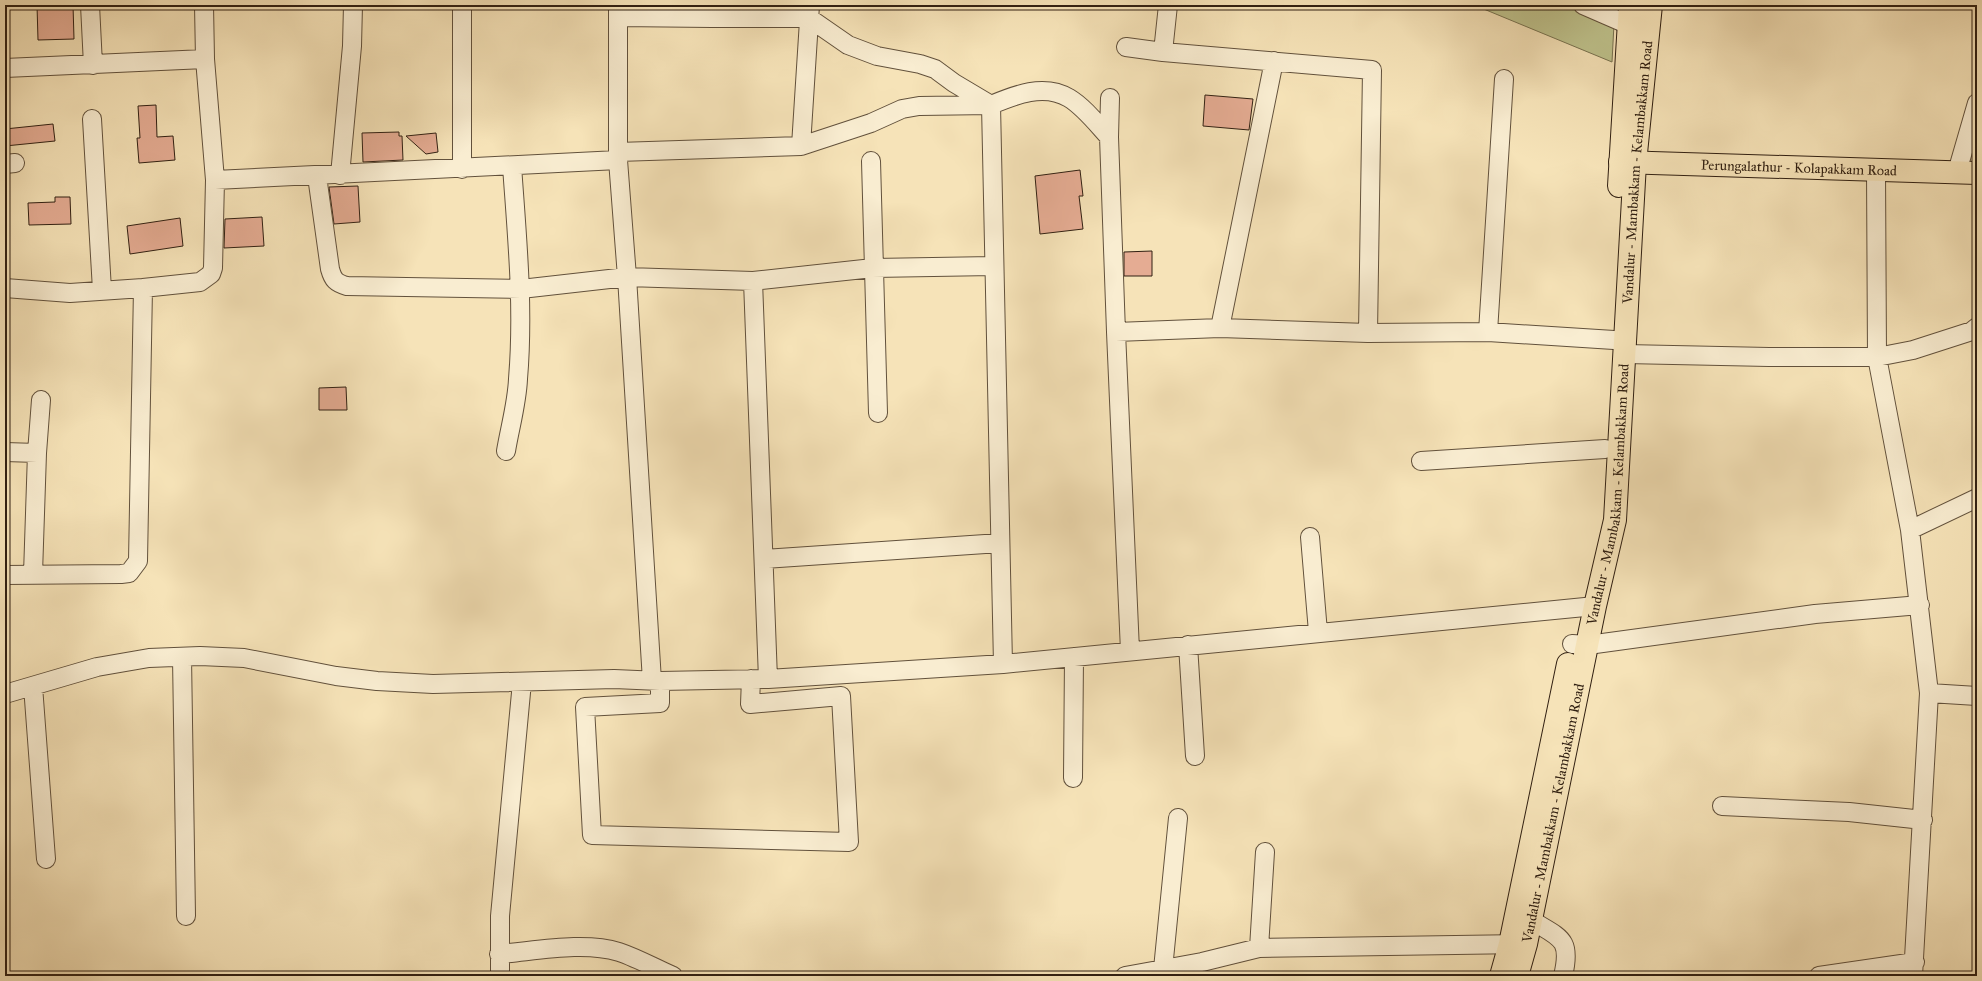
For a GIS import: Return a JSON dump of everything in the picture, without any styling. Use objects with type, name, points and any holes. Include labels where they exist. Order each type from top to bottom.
[{"type":"main road","name":"Vandalur - Mambakkam - Kelambakkam Road","points":[[1628,163],[1651,5]]},
{"type":"main road","name":"Vandalur - Mambakkam - Kelambakkam Road","points":[[1587,606],[1615,520],[1620,347],[1628,163],[1630,15]]},
{"type":"main road","name":"Perungalathur - Kolapakkam Road","points":[[1628,163],[1967,172]]},
{"type":"main road","name":"Vandalur - Mambakkam - Kelambakkam Road","points":[[1501,976],[1531,920],[1587,606],[1600,518],[1605,449],[1620,347]]},
{"type":"main road","name":"Vandalur - Mambakkam - Kelambakkam Road","points":[[1517,976],[1518,944],[1580,644]]},
{"type":"street","points":[[90,5],[93,65]]},
{"type":"street","points":[[5,288],[70,293],[200,282],[211,274],[213,268],[215,180],[205,59],[204,5]]},
{"type":"street","points":[[340,175],[352,46],[353,5]]},
{"type":"street","points":[[462,5],[462,169]]},
{"type":"street","points":[[1164,52],[1168,5]]},
{"type":"street","points":[[1583,5],[1630,15]]},
{"type":"street","points":[[753,281],[764,559],[760,679],[750,704],[841,696],[848,842],[592,835],[585,706],[660,703],[656,681],[618,156],[618,11],[810,11],[848,45],[878,56],[920,64],[935,69],[954,83],[991,105]]},
{"type":"street","points":[[801,146],[810,11]]},
{"type":"street","points":[[1126,47],[1164,52],[1372,70],[1368,333]]},
{"type":"street","points":[[5,68],[205,59]]},
{"type":"street","points":[[1220,328],[1274,61]]},
{"type":"street","points":[[1488,332],[1504,79]]},
{"type":"street","points":[[215,180],[462,169],[618,156],[801,146],[871,123],[902,109],[913,107],[991,105],[1013,96],[1033,91],[1054,92],[1069,97],[1078,104],[1109,137]]},
{"type":"street","points":[[1110,98],[1109,137],[1116,332],[1130,651]]},
{"type":"street","points":[[1967,172],[1977,103]]},
{"type":"street","points":[[991,105],[993,266],[1003,664]]},
{"type":"street","points":[[92,119],[102,290]]},
{"type":"street","points":[[871,160],[878,413]]},
{"type":"street","points":[[506,451],[518,380],[521,289],[512,166]]},
{"type":"street","points":[[1819,976],[1914,969],[1929,693],[1920,605],[1910,530],[1877,356],[1876,170]]},
{"type":"street","points":[[317,176],[330,269],[333,279],[340,284],[348,286],[521,289],[627,277],[753,281],[873,268],[993,266]]},
{"type":"street","points":[[5,575],[121,574],[129,573],[138,561],[143,288]]},
{"type":"street","points":[[1116,332],[1220,328],[1368,333],[1488,332],[1620,347],[1769,357],[1877,356],[1913,350],[1972,331],[1977,327]]},
{"type":"street","points":[[33,574],[36,453],[41,400]]},
{"type":"street","points":[[1421,462],[1605,449]]},
{"type":"street","points":[[5,452],[36,453]]},
{"type":"street","points":[[1910,530],[1977,498]]},
{"type":"street","points":[[1310,537],[1318,632]]},
{"type":"street","points":[[764,559],[1000,543]]},
{"type":"street","points":[[1580,644],[1815,614],[1920,605]]},
{"type":"street","points":[[5,694],[97,668],[149,658],[244,658],[336,676],[378,681],[433,684],[614,679],[656,681],[760,679],[1003,664],[1587,606]]},
{"type":"street","points":[[1188,645],[1195,756]]},
{"type":"street","points":[[182,657],[186,916]]},
{"type":"street","points":[[1073,778],[1074,657]]},
{"type":"street","points":[[500,976],[500,916],[522,682]]},
{"type":"street","points":[[33,686],[46,859]]},
{"type":"street","points":[[1929,693],[1977,696]]},
{"type":"street","points":[[1722,806],[1849,812],[1922,820]]},
{"type":"street","points":[[1163,969],[1178,818]]},
{"type":"street","points":[[1259,948],[1265,852]]},
{"type":"street","points":[[1531,920],[1563,942],[1566,950],[1563,976]]},
{"type":"street","points":[[1125,976],[1259,948],[1518,944]]},
{"type":"street","points":[[499,954],[561,948],[594,948],[619,952],[673,976]]},
{"type":"green space","points":[[1474,5],[1615,5],[1612,62]]},
{"type":"building","points":[[37,5],[73,5],[74,39],[38,40]]},
{"type":"building","points":[[1205,95],[1253,99],[1249,130],[1203,126]]},
{"type":"building","points":[[156,105],[157,137],[173,136],[175,160],[139,163],[137,138],[140,138],[138,106]]},
{"type":"building","points":[[53,124],[55,141],[5,146],[5,129]]},
{"type":"building","points":[[399,132],[399,136],[402,136],[403,160],[363,162],[362,133]]},
{"type":"building","points":[[436,133],[438,152],[426,154],[406,136]]},
{"type":"building","points":[[1080,170],[1083,196],[1079,196],[1083,229],[1040,234],[1035,176]]},
{"type":"building","points":[[358,186],[360,222],[334,224],[329,187]]},
{"type":"building","points":[[55,197],[70,197],[71,224],[29,225],[28,203],[55,202]]},
{"type":"building","points":[[262,217],[264,246],[224,248],[225,219]]},
{"type":"building","points":[[180,218],[183,246],[130,254],[127,226]]},
{"type":"building","points":[[1152,251],[1152,276],[1124,276],[1124,252]]},
{"type":"building","points":[[346,387],[347,410],[319,410],[319,388]]}]
